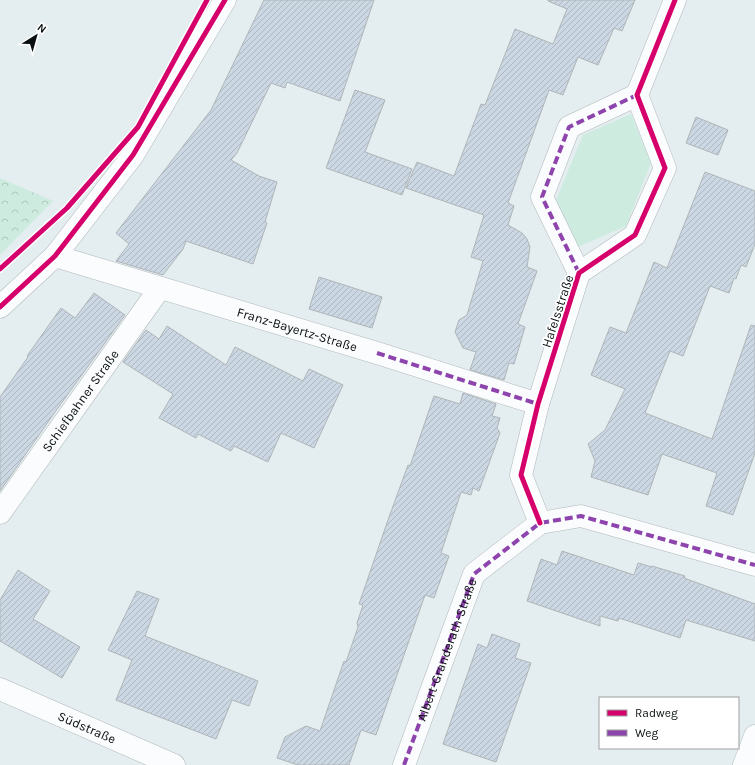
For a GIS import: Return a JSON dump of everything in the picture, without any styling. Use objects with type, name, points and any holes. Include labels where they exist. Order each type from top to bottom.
[{"type":"street","points":[[0,307],[55,256],[133,155],[225,0]]},
{"type":"street","points":[[637,95],[675,0]]},
{"type":"street","name":"Hafelsstraße","points":[[540,524],[521,475],[538,404],[579,273],[635,235],[665,168],[637,95],[570,127],[542,198],[579,273]]},
{"type":"street","name":"Franz-Bayertz-Straße","points":[[55,256],[377,353],[538,404]]},
{"type":"street","name":"Schiefbahner Straße","points":[[0,513],[160,288]]},
{"type":"street","name":"Albert-Granderath-Straße","points":[[404,765],[474,574],[540,524],[581,516],[755,565]]},
{"type":"street","name":"Südstraße","points":[[0,689],[174,765]]},
{"type":"street","points":[[744,765],[755,736]]},
{"type":"green space","points":[[631,114],[651,163],[626,226],[578,247],[556,200],[583,135]]},
{"type":"green space","points":[[0,178],[53,201],[0,255]]},
{"type":"building","points":[[264,0],[374,0],[340,101],[287,82],[285,88],[271,83],[237,153],[231,160],[259,176],[277,182],[265,222],[267,223],[253,264],[186,241],[183,249],[163,275],[116,261],[129,244],[116,233],[211,110]]},
{"type":"building","points":[[548,0],[635,0],[622,31],[614,28],[598,65],[578,57],[563,95],[549,90],[508,203],[514,206],[508,225],[522,233],[527,239],[530,247],[527,267],[537,271],[518,324],[525,327],[514,364],[509,363],[504,380],[470,370],[476,352],[463,348],[455,332],[459,320],[467,315],[483,261],[471,257],[484,215],[406,188],[417,162],[454,176],[481,104],[485,105],[515,29],[553,44],[567,9]]},
{"type":"building","points":[[355,90],[385,100],[365,152],[412,169],[402,195],[326,168]]},
{"type":"building","points":[[696,117],[728,130],[718,155],[686,143]]},
{"type":"building","points":[[705,172],[755,191],[755,244],[746,267],[741,265],[736,279],[734,278],[729,293],[710,286],[683,356],[670,351],[645,413],[712,439],[751,325],[755,326],[755,453],[733,515],[706,506],[717,473],[662,454],[648,495],[591,477],[595,461],[588,444],[605,430],[625,389],[591,375],[610,327],[626,333],[654,262],[667,268]]},
{"type":"building","points":[[319,277],[382,297],[372,328],[309,309]]},
{"type":"building","points":[[94,293],[125,315],[0,491],[0,397],[61,308],[75,318]]},
{"type":"building","points":[[167,326],[226,365],[235,347],[303,381],[309,369],[343,385],[314,448],[281,433],[268,462],[234,446],[231,451],[198,434],[196,438],[159,418],[173,394],[123,362],[146,330],[159,339]]},
{"type":"building","points":[[463,393],[496,404],[492,416],[500,418],[497,428],[500,433],[479,491],[473,488],[471,495],[461,492],[441,553],[449,556],[434,598],[425,595],[376,735],[361,730],[349,765],[298,765],[277,758],[285,737],[306,726],[320,731],[344,661],[346,662],[358,627],[357,623],[363,605],[359,604],[388,520],[408,465],[410,466],[434,396],[460,404]]},
{"type":"building","points":[[562,551],[634,575],[638,563],[652,566],[685,576],[684,578],[755,604],[755,641],[686,620],[680,638],[619,618],[618,621],[600,616],[600,626],[527,601],[541,559],[557,565]]},
{"type":"building","points":[[18,570],[50,591],[33,619],[80,647],[62,678],[0,641],[0,600]]},
{"type":"building","points":[[137,591],[159,599],[145,636],[258,681],[249,706],[232,700],[216,739],[116,700],[132,660],[108,650]]},
{"type":"building","points":[[492,634],[520,644],[515,658],[531,663],[496,762],[443,744],[478,644],[487,648]]},
{"type":"marked path","points":[[579,273],[542,197],[569,127],[637,95]]},
{"type":"marked path","points":[[377,353],[538,404]]},
{"type":"marked path","points":[[404,765],[474,574],[540,523],[581,516],[755,565]]},
{"type":"cycle path","points":[[0,269],[67,208],[138,127],[207,0]]},
{"type":"cycle path","points":[[0,307],[55,256],[133,155],[225,0]]},
{"type":"cycle path","points":[[540,523],[521,475],[538,404],[579,273],[635,235],[665,168],[637,95],[675,0]]}]
